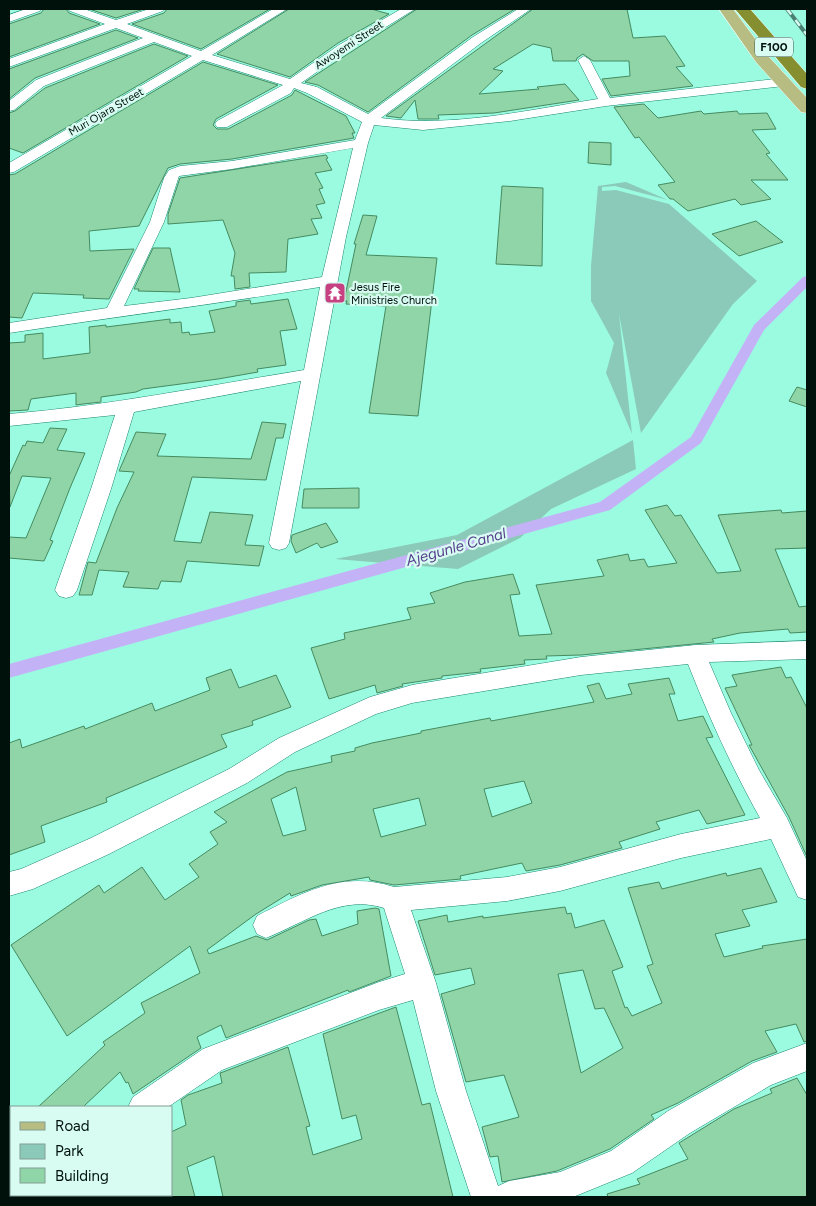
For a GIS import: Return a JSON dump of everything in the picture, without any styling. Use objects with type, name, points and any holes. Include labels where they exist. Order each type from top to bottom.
[{"type":"highway","name":"F100","points":[[742,9],[807,84]]},
{"type":"main road","points":[[726,9],[762,59],[807,108]]},
{"type":"street","points":[[9,19],[36,9]]},
{"type":"street","points":[[74,9],[120,24],[204,56],[325,96],[369,120],[396,124],[423,126],[510,117],[606,102],[784,82]]},
{"type":"street","points":[[9,63],[159,9]]},
{"type":"street","name":"Muri Ojara Street","points":[[9,169],[281,9]]},
{"type":"street","name":"Awoyemi Street","points":[[222,124],[286,90],[291,84],[343,48],[409,9]]},
{"type":"street","points":[[279,543],[338,237],[361,143],[369,120],[477,40],[525,9]]},
{"type":"street","points":[[9,107],[40,82],[154,38]]},
{"type":"street","points":[[584,60],[606,102]]},
{"type":"street","points":[[112,312],[157,222],[174,173],[180,170],[232,165],[361,143]]},
{"type":"street","points":[[9,328],[112,312],[191,303],[330,281]]},
{"type":"street","points":[[9,420],[57,417],[126,408],[312,374]]},
{"type":"street","points":[[66,590],[101,490],[126,408]]},
{"type":"street","points":[[9,884],[24,880],[100,846],[238,776],[287,745],[370,706],[412,694],[581,666],[696,654],[807,650]]},
{"type":"street","points":[[696,654],[723,721],[750,777],[778,826],[807,888]]},
{"type":"street","points":[[266,925],[320,898],[355,892],[378,892],[394,899],[507,889],[560,879],[681,846],[778,826]]},
{"type":"street","points":[[394,899],[422,983],[451,1091],[486,1197]]},
{"type":"street","points":[[144,1106],[213,1059],[379,996],[422,983]]},
{"type":"street","points":[[509,1197],[560,1186],[621,1162],[679,1122],[763,1073],[807,1058]]},
{"type":"green space","points":[[626,182],[668,200],[615,186],[602,187],[602,191],[616,190],[669,204],[757,281],[733,304],[641,433],[619,314],[632,434],[606,373],[614,343],[591,301],[591,266],[598,186]]},
{"type":"green space","points":[[633,440],[636,469],[551,509],[520,538],[458,569],[335,559],[457,535]]},
{"type":"building","points":[[44,9],[66,9],[69,13],[100,24],[9,57],[9,24],[41,13]]},
{"type":"building","points":[[89,9],[144,9],[116,18]]},
{"type":"building","points":[[167,9],[270,9],[201,49],[132,24],[164,13]]},
{"type":"building","points":[[289,9],[371,9],[389,14],[338,43],[290,77],[217,54]]},
{"type":"building","points":[[417,9],[515,9],[472,35],[368,112],[318,85],[305,82]]},
{"type":"building","points":[[533,9],[627,9],[633,38],[665,36],[685,66],[676,67],[693,86],[611,96],[602,79],[630,76],[629,61],[593,61],[583,54],[576,61],[553,61],[551,48],[533,44],[493,69],[503,71],[479,94],[539,89],[537,87],[565,84],[579,100],[494,113],[438,115],[439,119],[418,119],[415,100],[401,118],[386,116]]},
{"type":"building","points":[[116,30],[138,38],[35,78],[9,99],[9,69]]},
{"type":"building","points":[[154,44],[188,56],[23,153],[9,148],[9,113],[15,111],[45,88]]},
{"type":"building","points":[[203,62],[278,85],[216,119],[213,125],[217,129],[228,129],[292,95],[295,90],[346,116],[355,133],[352,133],[354,138],[232,159],[180,164],[168,168],[139,226],[89,231],[90,251],[134,249],[109,299],[83,298],[84,295],[33,293],[22,318],[9,317],[9,175],[15,174]]},
{"type":"building","points":[[644,104],[658,118],[701,111],[704,114],[737,111],[739,114],[767,113],[776,129],[752,130],[770,153],[766,154],[788,180],[751,180],[771,199],[741,205],[735,199],[688,211],[673,199],[670,199],[658,185],[675,182],[639,137],[635,138],[614,107]]},
{"type":"building","points":[[589,142],[611,143],[611,165],[588,163]]},
{"type":"building","points":[[326,155],[332,170],[315,173],[323,188],[319,189],[325,203],[316,205],[322,218],[311,219],[318,234],[288,239],[286,272],[249,273],[250,287],[235,289],[234,276],[231,276],[235,253],[223,220],[168,224],[168,214],[180,178]]},
{"type":"building","points":[[502,186],[543,188],[542,266],[496,264]]},
{"type":"building","points":[[363,215],[377,216],[366,255],[437,258],[418,416],[369,413],[386,306],[346,304],[347,301],[344,301],[356,244],[354,244]]},
{"type":"building","points":[[756,221],[783,242],[739,256],[712,234]]},
{"type":"building","points":[[153,248],[170,248],[180,292],[138,291],[139,289],[134,289]]},
{"type":"building","points":[[288,299],[297,329],[280,331],[286,365],[257,369],[258,372],[218,379],[143,389],[136,392],[101,397],[101,402],[76,405],[76,393],[31,399],[28,410],[9,411],[9,343],[25,342],[25,335],[43,333],[43,359],[90,353],[89,327],[106,325],[106,327],[170,319],[170,323],[181,322],[182,333],[189,332],[190,335],[215,332],[209,311],[236,306],[236,302],[250,300],[251,304]]},
{"type":"building","points":[[797,387],[807,390],[807,407],[789,401]]},
{"type":"building","points":[[262,422],[286,424],[283,438],[276,438],[266,480],[192,477],[174,541],[201,543],[210,512],[253,515],[245,545],[264,546],[259,566],[187,561],[181,582],[161,581],[158,589],[123,587],[129,572],[99,570],[92,595],[79,595],[88,562],[96,563],[117,508],[134,472],[119,471],[136,432],[166,434],[157,456],[251,459]]},
{"type":"building","points":[[50,428],[67,429],[57,450],[85,453],[50,540],[53,541],[44,561],[9,558],[9,537],[26,538],[51,478],[22,476],[10,507],[9,476],[23,445],[25,446],[27,441],[43,443]]},
{"type":"building","points":[[359,488],[359,508],[302,508],[304,489]]},
{"type":"building","points":[[667,505],[675,516],[681,515],[717,573],[741,571],[718,515],[781,510],[782,513],[807,511],[807,548],[775,549],[799,607],[807,606],[807,632],[790,633],[788,629],[740,633],[712,639],[714,642],[581,655],[546,656],[547,659],[524,660],[525,664],[480,669],[481,672],[442,676],[442,678],[402,684],[403,686],[377,693],[375,685],[329,699],[311,648],[345,639],[344,633],[411,619],[407,608],[435,603],[430,593],[465,582],[513,574],[520,594],[510,595],[519,636],[552,634],[536,585],[604,576],[597,560],[628,554],[630,561],[644,559],[648,567],[677,563],[645,510]]},
{"type":"building","points":[[326,523],[338,542],[321,548],[317,543],[296,553],[291,541],[292,535]]},
{"type":"building","points":[[781,667],[786,678],[791,677],[807,708],[807,857],[789,817],[749,745],[752,745],[725,688],[737,686],[732,675]]},
{"type":"building","points":[[231,669],[239,688],[276,675],[291,707],[252,721],[253,725],[221,735],[227,747],[106,798],[107,802],[41,826],[45,842],[9,855],[9,743],[20,739],[22,748],[84,726],[85,729],[152,703],[155,711],[210,690],[206,678]]},
{"type":"building","points":[[669,678],[675,694],[669,694],[678,721],[703,716],[713,737],[706,738],[745,815],[707,824],[699,810],[656,822],[660,829],[619,842],[622,848],[560,865],[526,871],[522,863],[460,876],[461,879],[394,885],[370,880],[369,877],[322,885],[291,896],[290,893],[256,914],[207,950],[209,954],[256,936],[267,940],[309,920],[316,919],[322,936],[358,924],[357,911],[375,908],[379,909],[391,976],[349,992],[348,990],[226,1038],[221,1025],[197,1037],[201,1048],[133,1094],[128,1082],[126,1083],[120,1072],[84,1106],[39,1106],[105,1045],[103,1042],[145,1013],[141,1003],[200,973],[190,946],[67,1036],[11,945],[99,885],[104,893],[142,867],[165,900],[199,877],[189,864],[218,844],[210,832],[227,822],[214,812],[287,772],[332,762],[331,756],[355,751],[355,748],[372,743],[421,733],[421,731],[490,718],[491,721],[594,702],[587,686],[599,683],[606,699],[632,694],[628,684]],"holes":[[[524,781],[532,803],[492,817],[484,789]],[[296,787],[306,830],[283,836],[271,799]],[[419,798],[426,825],[381,837],[373,809]]]},
{"type":"building","points":[[761,868],[777,902],[742,910],[750,926],[715,934],[724,957],[763,948],[762,946],[807,939],[807,1041],[804,1042],[796,1024],[765,1031],[777,1052],[752,1061],[678,1103],[651,1115],[654,1119],[610,1149],[557,1171],[502,1182],[498,1156],[490,1157],[482,1127],[519,1117],[504,1075],[466,1082],[441,994],[475,984],[471,968],[435,975],[418,921],[447,915],[448,922],[483,916],[483,918],[565,907],[567,914],[571,913],[575,928],[604,920],[623,967],[612,971],[625,1008],[627,1007],[632,1016],[662,1003],[647,966],[653,964],[628,888],[659,882],[662,889],[726,873],[727,876]],"holes":[[[583,970],[595,1009],[604,1008],[623,1048],[581,1073],[558,974]]]},
{"type":"building","points":[[396,1007],[422,1105],[430,1103],[453,1197],[223,1197],[214,1156],[187,1167],[195,1197],[171,1197],[172,1132],[186,1125],[181,1100],[188,1095],[222,1083],[220,1073],[288,1047],[310,1126],[306,1127],[313,1155],[362,1139],[356,1115],[342,1119],[323,1034]]},
{"type":"building","points":[[797,1078],[807,1095],[807,1197],[608,1197],[607,1194],[640,1184],[637,1179],[688,1159],[679,1143],[734,1109],[772,1093],[770,1089]]},
{"type":"waterway","name":"Ajegunle Canal","points":[[9,671],[605,506],[696,440],[759,328],[807,280]]},
{"type":"railway","points":[[787,9],[807,35]]},
{"type":"place","name":"Jesus Fire Ministries Church","points":[[335,293]]}]
